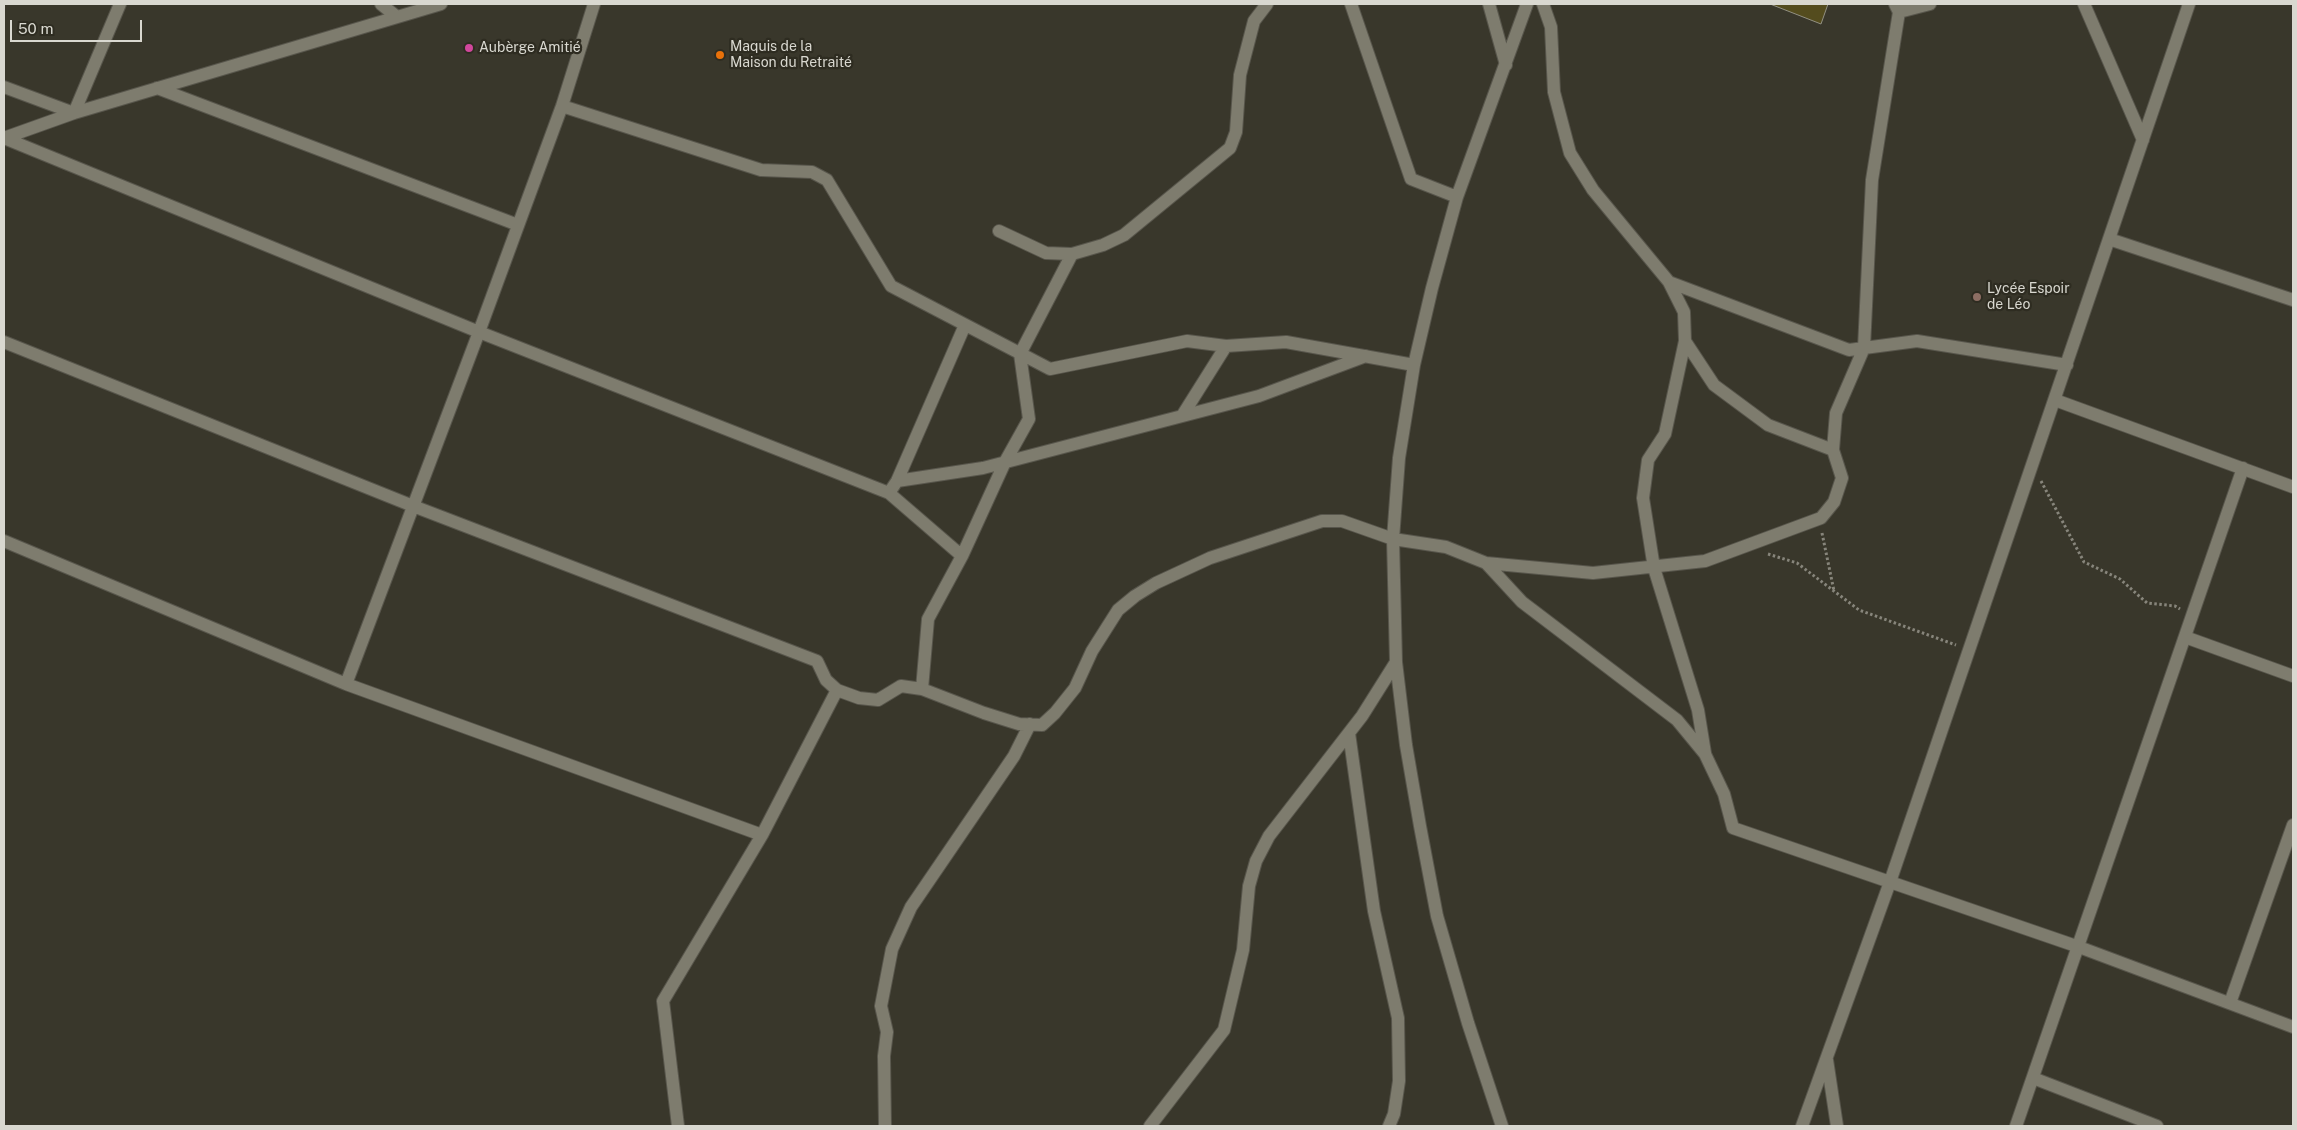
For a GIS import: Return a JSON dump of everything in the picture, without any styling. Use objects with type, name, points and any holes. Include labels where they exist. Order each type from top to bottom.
[{"type":"street","points":[[74,113],[120,4]]},
{"type":"street","points":[[380,4],[397,17]]},
{"type":"street","points":[[4,138],[74,113],[441,4]]},
{"type":"street","points":[[346,684],[562,106],[594,4]]},
{"type":"street","points":[[999,231],[1046,253],[1072,254],[1103,245],[1124,236],[1230,148],[1236,132],[1240,75],[1254,21],[1267,4]]},
{"type":"street","points":[[1351,4],[1411,180],[1457,197]]},
{"type":"street","points":[[1489,4],[1506,65]]},
{"type":"street","points":[[1502,1126],[1468,1023],[1437,916],[1406,744],[1396,662],[1393,539],[1399,458],[1414,365],[1457,197],[1528,4]]},
{"type":"street","points":[[1543,4],[1551,26],[1554,92],[1570,153],[1593,190],[1669,282],[1684,312],[1684,341],[1665,434],[1648,460],[1642,498],[1654,568],[1698,710],[1705,754]]},
{"type":"street","points":[[4,342],[413,506],[817,662],[826,680],[837,690],[860,698],[878,700],[901,686],[922,689],[984,713],[1019,724],[1042,725],[1055,713],[1075,688],[1092,651],[1118,610],[1135,596],[1156,583],[1210,558],[1322,521],[1342,521],[1393,539],[1446,547],[1486,564],[1593,573],[1654,568],[1705,561],[1821,518],[1834,502],[1842,478],[1833,450],[1836,413],[1864,348],[1872,180],[1897,8],[1930,4]]},
{"type":"street","points":[[2084,4],[2143,140]]},
{"type":"street","points":[[1802,1126],[1890,882],[2189,4]]},
{"type":"street","points":[[4,87],[74,113]]},
{"type":"street","points":[[157,88],[518,225]]},
{"type":"street","points":[[562,106],[761,170],[812,172],[826,180],[891,286],[1050,369],[1187,341],[1226,346],[1286,342],[1414,365]]},
{"type":"street","points":[[4,138],[479,332],[889,493],[962,556]]},
{"type":"street","points":[[2109,239],[2293,300]]},
{"type":"street","points":[[922,689],[928,619],[962,556],[1004,462],[1029,419],[1020,354],[1072,254]]},
{"type":"street","points":[[1669,282],[1849,350],[1917,341],[2067,365]]},
{"type":"street","points":[[889,493],[897,481],[965,325]]},
{"type":"street","points":[[1684,341],[1714,385],[1768,425],[1833,450]]},
{"type":"street","points":[[1182,416],[1226,346]]},
{"type":"street","points":[[897,481],[983,468],[1259,396],[1366,356]]},
{"type":"street","points":[[2055,400],[2293,487]]},
{"type":"street","points":[[2016,1126],[2243,468]]},
{"type":"street","points":[[4,541],[346,684],[762,835]]},
{"type":"street","points":[[1486,564],[1522,602],[1677,720],[1705,754],[1724,794],[1733,828],[2079,947],[2293,1027]]},
{"type":"street","points":[[2185,637],[2293,676]]},
{"type":"street","points":[[1150,1126],[1224,1030],[1243,950],[1249,886],[1256,861],[1269,836],[1362,716],[1396,662]]},
{"type":"street","points":[[678,1126],[663,1000],[762,835],[837,690]]},
{"type":"street","points":[[885,1126],[884,1056],[887,1032],[881,1006],[892,949],[911,907],[1014,756],[1030,724]]},
{"type":"street","points":[[1349,733],[1374,912],[1398,1018],[1399,1082],[1394,1114],[1389,1126]]},
{"type":"street","points":[[2230,1003],[2289,853],[2293,825]]},
{"type":"street","points":[[1827,1058],[1837,1126]]},
{"type":"street","points":[[2033,1078],[2157,1126]]},
{"type":"path","points":[[2032,466],[2084,562],[2120,579],[2147,603],[2175,606],[2192,616]]},
{"type":"path","points":[[1821,518],[1823,546],[1834,591]]},
{"type":"path","points":[[1743,547],[1798,564],[1859,610],[1969,650]]},
{"type":"building","points":[[1770,4],[1828,4],[1821,24]]},
{"type":"place","name":"Aubèrge Amitié","points":[[469,48]]},
{"type":"place","name":"Maquis de la Maison du Retraité","points":[[720,55]]},
{"type":"place","name":"Lycée Espoir de Léo","points":[[1977,297]]}]
